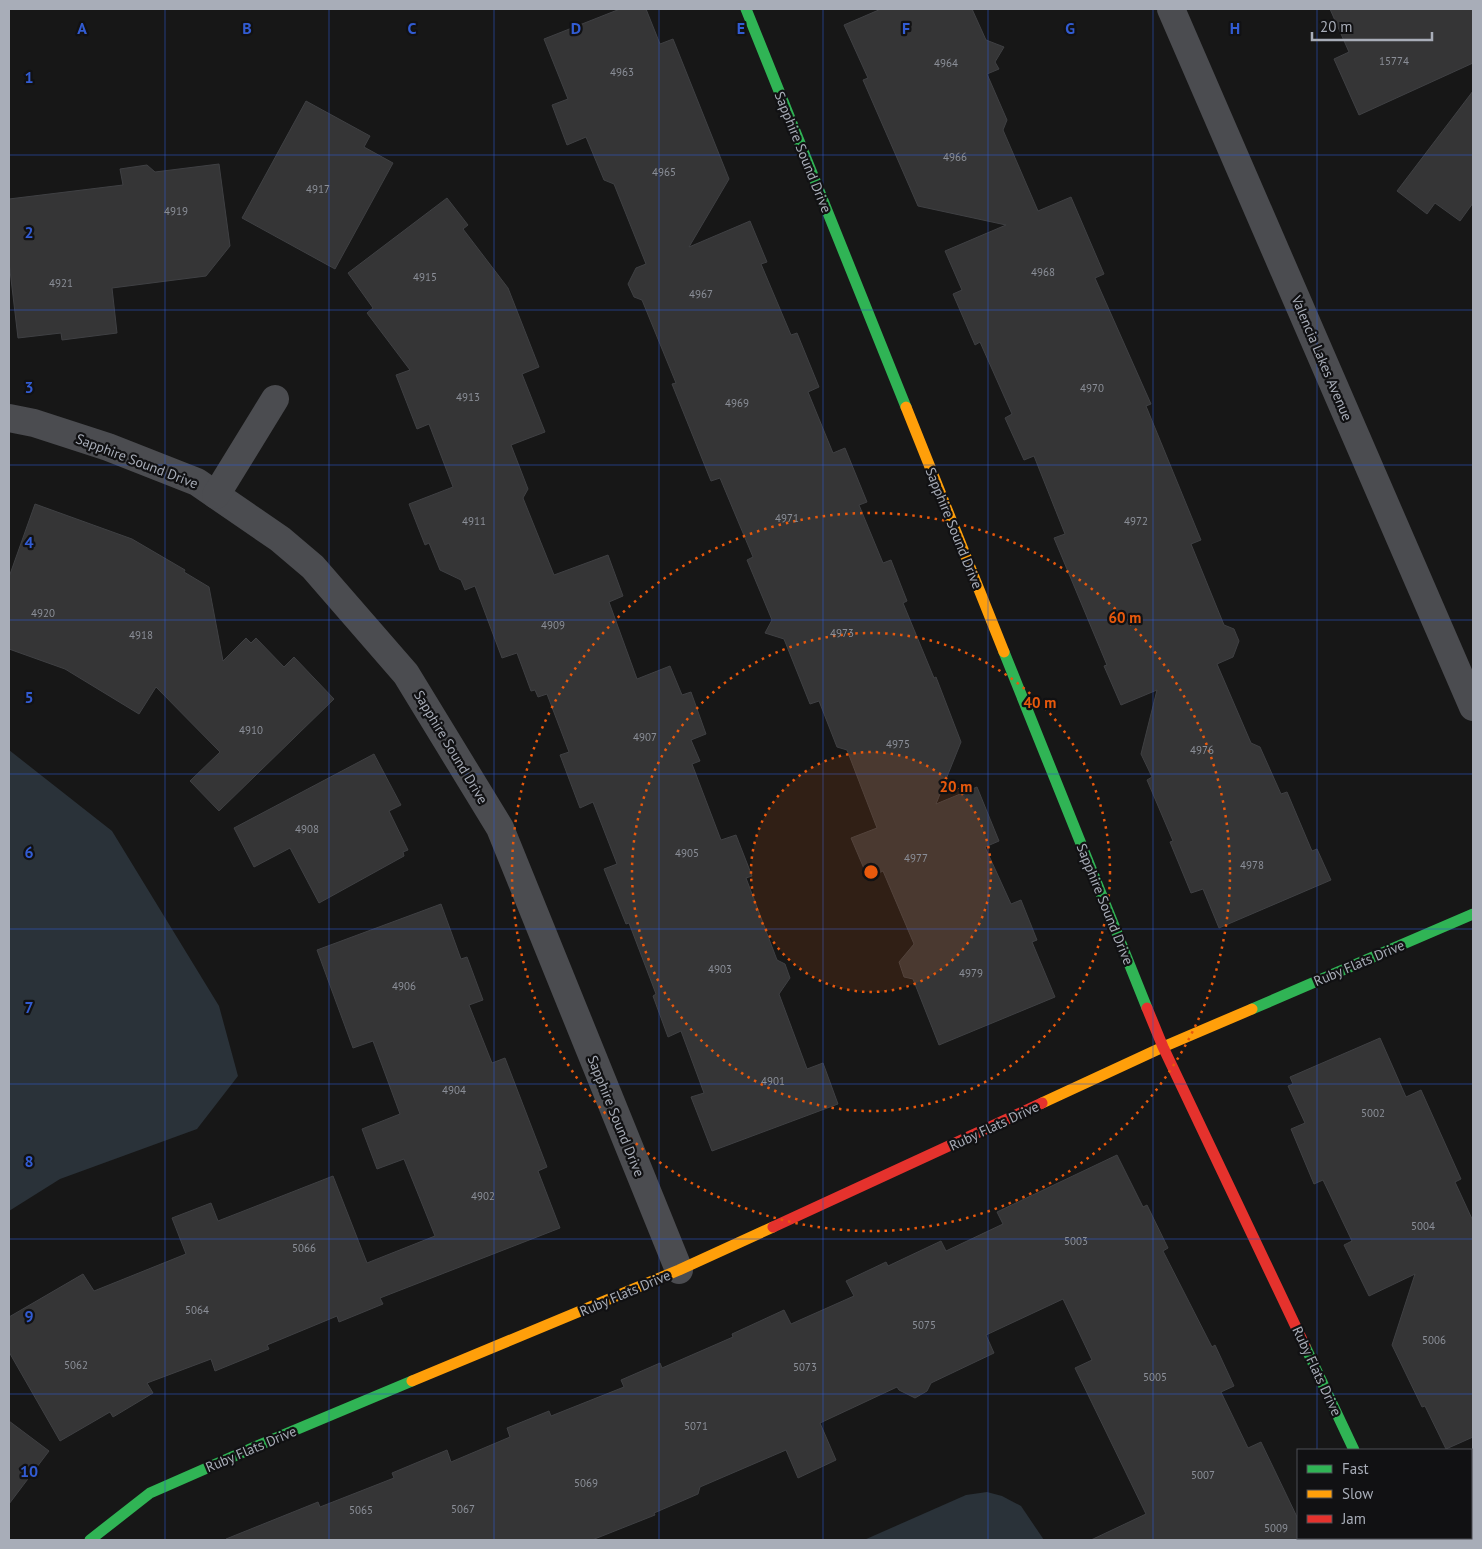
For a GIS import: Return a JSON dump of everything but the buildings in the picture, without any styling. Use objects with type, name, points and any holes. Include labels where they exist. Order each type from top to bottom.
[{"type":"street","name":"Sapphire Sound Drive","points":[[746,9],[1163,1047]]},
{"type":"street","name":"Valencia Lakes Avenue","points":[[1171,9],[1473,707]]},
{"type":"street","points":[[216,495],[275,398]]},
{"type":"street","name":"Sapphire Sound Drive","points":[[9,418],[34,423],[108,448],[197,482],[280,539],[313,567],[406,674],[500,828],[679,1270]]},
{"type":"street","name":"Ruby Flats Drive","points":[[90,1540],[150,1493],[257,1446],[679,1270],[1163,1047],[1473,914]]},
{"type":"street","name":"Ruby Flats Drive","points":[[1163,1047],[1354,1449]]},
{"type":"shaded area","points":[[9,750],[112,831],[219,1006],[238,1076],[197,1129],[60,1179],[9,1211]]},
{"type":"shaded area","points":[[987,1492],[1002,1496],[1021,1506],[1044,1540],[864,1540],[966,1495]]},
{"type":"traffic: fast","points":[[746,9],[906,407]]},
{"type":"traffic: fast","points":[[1004,652],[1147,1008]]},
{"type":"traffic: fast","points":[[1252,1009],[1473,914]]},
{"type":"traffic: fast","points":[[1305,1346],[1354,1449]]},
{"type":"traffic: fast","points":[[90,1540],[150,1493],[412,1381]]},
{"type":"traffic: slow","points":[[906,407],[1004,652]]},
{"type":"traffic: slow","points":[[1042,1103],[1163,1047],[1252,1009]]},
{"type":"traffic: slow","points":[[412,1381],[679,1270],[773,1227]]},
{"type":"traffic: jam","points":[[1147,1008],[1163,1047],[1305,1346]]},
{"type":"traffic: jam","points":[[773,1227],[1042,1103]]}]
